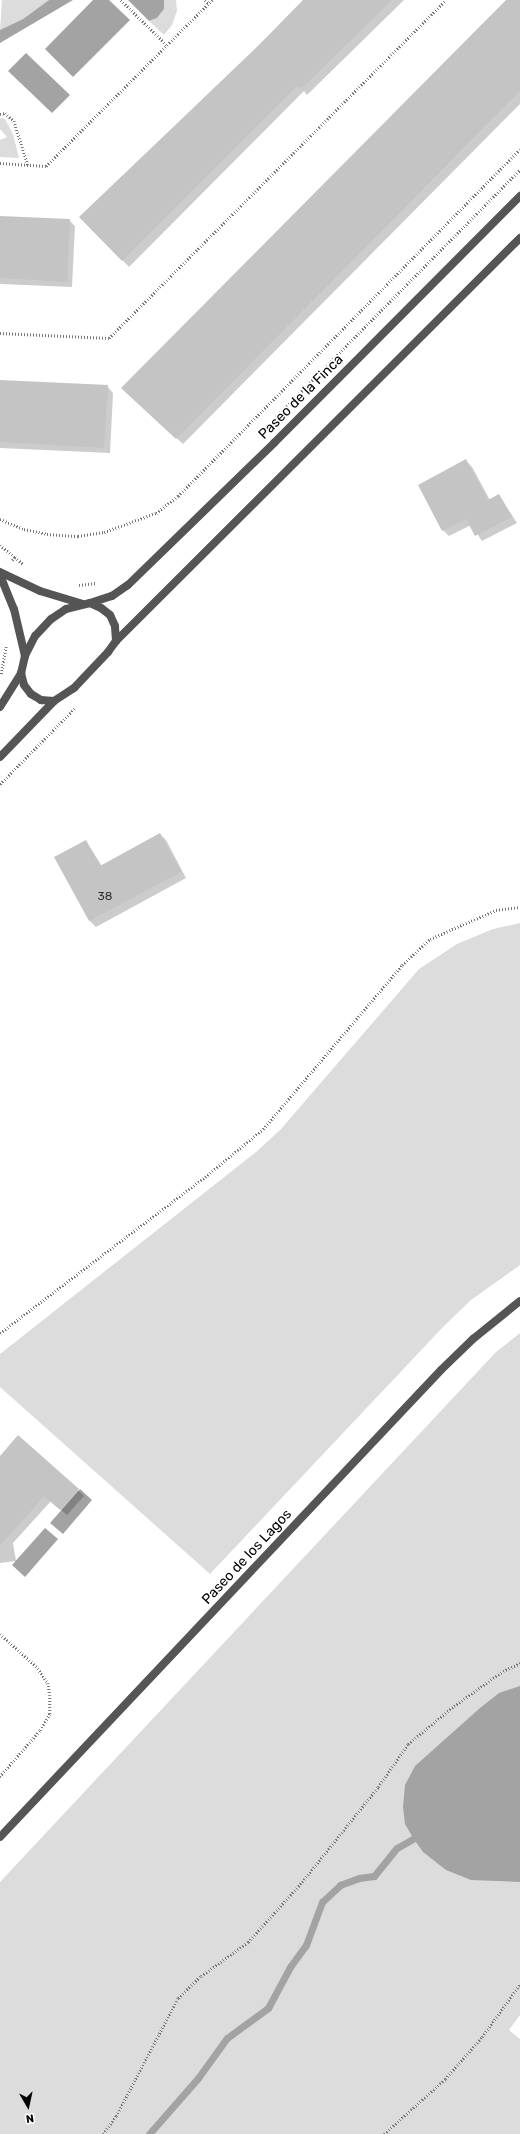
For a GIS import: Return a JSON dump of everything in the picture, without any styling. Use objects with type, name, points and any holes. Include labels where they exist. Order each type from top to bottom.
[{"type":"street","name":"Paseo de la Finca","points":[[87,603],[112,596],[128,585],[274,444],[520,196]]},
{"type":"street","points":[[0,757],[54,701],[74,688],[108,652],[116,640],[520,238]]},
{"type":"street","points":[[0,574],[40,591],[87,603],[110,615],[115,626],[116,640]]},
{"type":"street","points":[[0,574],[14,609],[25,656]]},
{"type":"street","points":[[0,707],[21,673],[25,656],[35,636],[51,619],[66,609],[87,603]]},
{"type":"street","points":[[21,673],[24,685],[31,694],[41,700],[54,701]]},
{"type":"street","name":"Paseo de los Lagos","points":[[0,1837],[441,1370],[478,1334],[520,1301]]},
{"type":"path","points":[[121,0],[167,45]]},
{"type":"path","points":[[205,0],[209,3]]},
{"type":"path","points":[[0,163],[46,166],[212,0]]},
{"type":"path","points":[[0,333],[110,338],[446,0]]},
{"type":"path","points":[[0,114],[5,113],[14,121],[28,165]]},
{"type":"path","points":[[0,519],[24,529],[47,534],[78,536],[104,532],[156,513],[184,490],[520,149]]},
{"type":"path","points":[[273,420],[520,170]]},
{"type":"path","points":[[0,545],[25,566]]},
{"type":"path","points":[[10,562],[15,557]]},
{"type":"path","points":[[77,586],[103,582]]},
{"type":"path","points":[[0,676],[6,642]]},
{"type":"path","points":[[0,1333],[205,1177],[263,1129],[402,965],[430,939],[496,910],[520,907]]},
{"type":"path","points":[[0,1634],[36,1666],[48,1683],[50,1695],[50,1714],[40,1732],[0,1777]]},
{"type":"path","points":[[103,2134],[116,2116],[178,1998],[201,1976],[248,1942],[302,1882],[408,1744],[460,1702],[503,1671],[520,1663]]},
{"type":"path","points":[[384,2134],[445,2079],[482,2038],[520,1984]]},
{"type":"shaded area","points":[[2,0],[49,0],[23,19],[0,30]]},
{"type":"shaded area","points":[[49,0],[73,0],[0,43],[0,30],[23,19]]},
{"type":"shaded area","points":[[93,0],[109,0],[130,20],[73,77],[45,49]]},
{"type":"shaded area","points":[[128,0],[164,0],[164,9],[157,18],[149,21]]},
{"type":"shaded area","points":[[164,0],[176,0],[177,11],[172,25],[164,35],[149,21],[157,18],[164,9]]},
{"type":"shaded area","points":[[26,53],[70,95],[52,113],[8,71]]},
{"type":"shaded area","points":[[0,118],[5,119],[13,134],[19,158],[0,157],[0,140],[7,137],[0,129]]},
{"type":"shaded area","points":[[520,923],[520,1265],[471,1300],[443,1327],[210,1574],[0,1387],[0,1354],[256,1152],[281,1129],[419,969],[457,944],[493,929]]},
{"type":"shaded area","points":[[520,1333],[520,2015],[509,2030],[520,2039],[520,2134],[0,2134],[0,1882],[496,1352]]},
{"type":"shaded area","points":[[80,1489],[92,1500],[63,1534],[50,1523]]},
{"type":"shaded area","points":[[45,1528],[58,1539],[25,1577],[12,1565]]},
{"type":"shaded area","points":[[520,1686],[520,1882],[471,1880],[446,1870],[423,1852],[413,1838],[405,1824],[403,1807],[405,1785],[415,1766],[480,1708],[499,1693]]},
{"type":"building","points":[[303,0],[392,0],[301,89],[297,86],[122,261],[79,217],[258,46]]},
{"type":"building","points":[[506,0],[520,0],[520,91],[176,439],[121,388]]},
{"type":"building","points":[[0,216],[70,219],[67,282],[0,278]]},
{"type":"building","points":[[0,380],[108,385],[104,448],[0,442]]},
{"type":"building","points":[[466,459],[488,500],[499,494],[512,517],[475,536],[466,519],[442,531],[418,485]]},
{"type":"building","points":[[160,833],[181,872],[89,921],[54,857],[86,840],[100,866]]},
{"type":"building","points":[[18,1435],[79,1489],[60,1510],[44,1496],[0,1546],[0,1456]]},
{"type":"waterway","points":[[149,2134],[198,2078],[227,2038],[268,2008],[290,1967],[306,1945],[322,1902],[340,1885],[359,1878],[374,1876],[397,1848],[421,1834]]}]
